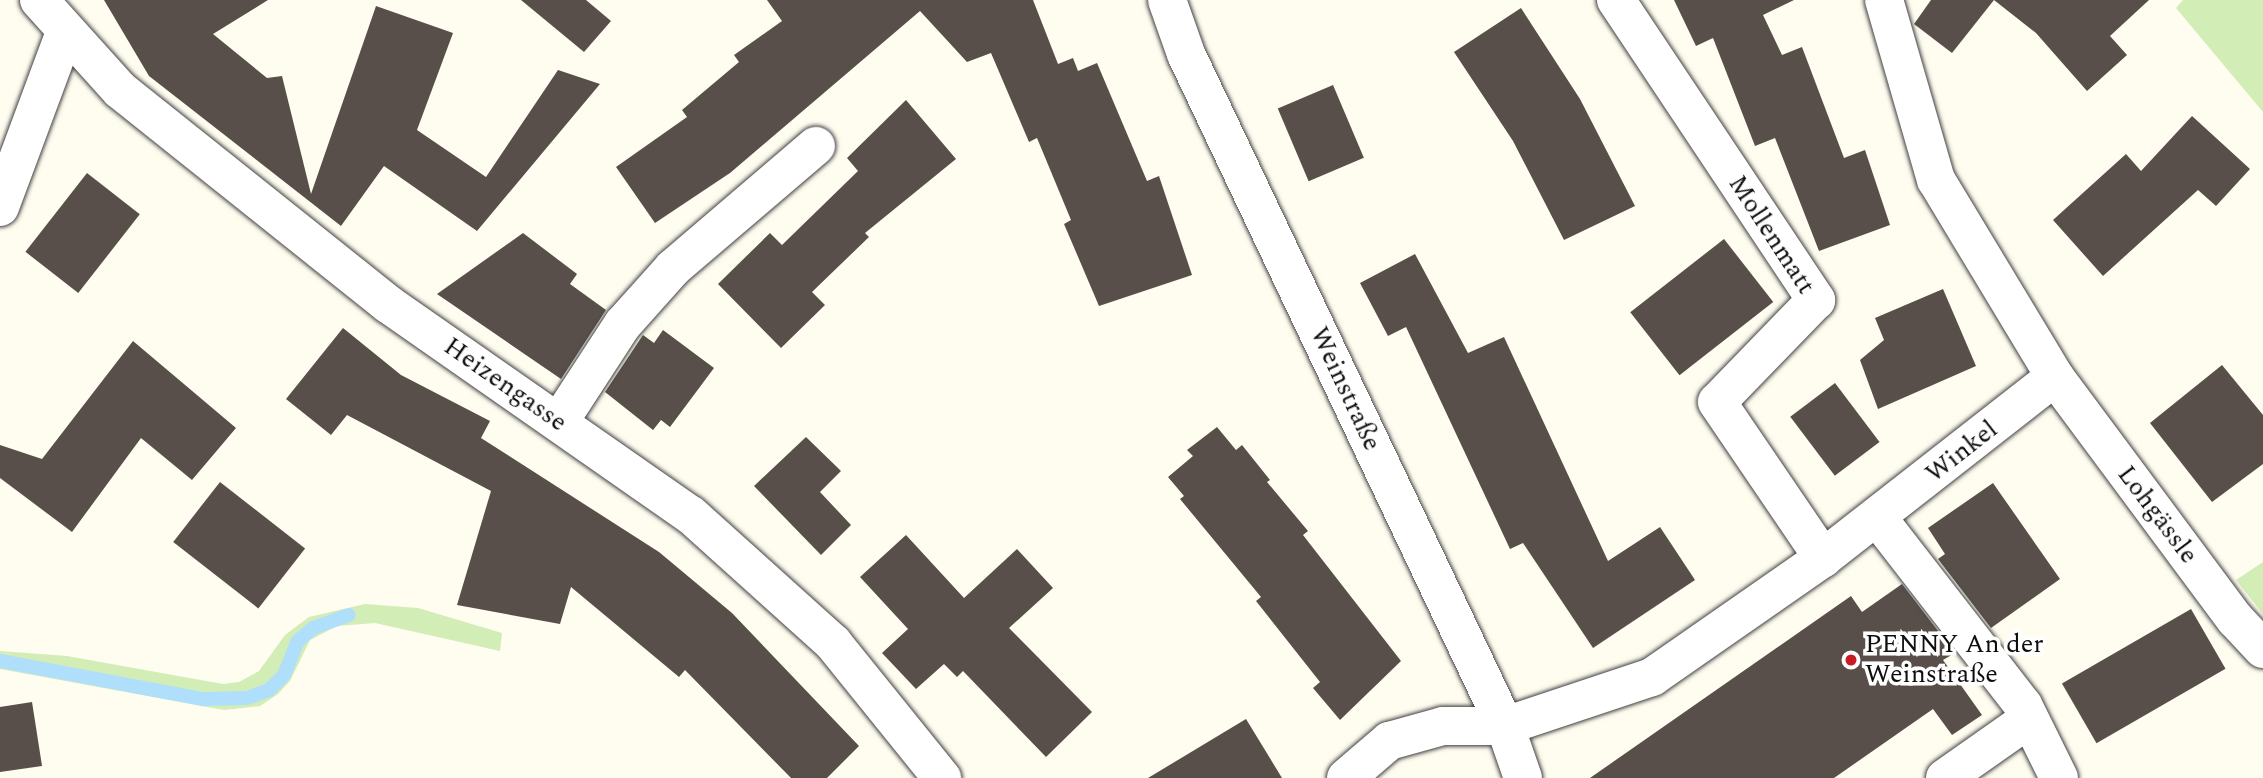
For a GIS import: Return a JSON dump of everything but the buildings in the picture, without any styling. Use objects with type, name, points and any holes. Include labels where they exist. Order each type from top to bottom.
[{"type":"street","name":"Weinstraße","points":[[1167,0],[1186,54],[1506,726],[1523,778]]},
{"type":"street","name":"Mollenmatt","points":[[1616,0],[1816,300],[1717,402],[1823,558]]},
{"type":"street","points":[[1884,0],[1936,180],[2055,377]]},
{"type":"street","points":[[0,207],[56,11]]},
{"type":"street","name":"Heizengasse","points":[[56,11],[120,90],[377,295],[691,516],[833,643],[942,778]]},
{"type":"street","points":[[559,422],[623,324],[673,268],[816,146]]},
{"type":"street","name":"Winkel","points":[[1346,778],[1389,741],[1443,726],[1506,726],[1653,677],[1823,558],[2055,377]]},
{"type":"street","name":"Lohgässle","points":[[2055,377],[2235,619],[2263,649]]},
{"type":"street","points":[[1877,517],[2029,719],[2059,778]]},
{"type":"street","points":[[1945,778],[2029,719]]},
{"type":"green space","points":[[2183,0],[2263,0],[2263,112],[2176,8]]},
{"type":"green space","points":[[2263,562],[2263,614],[2236,580]]},
{"type":"green space","points":[[365,604],[418,608],[502,633],[500,651],[375,623],[337,626],[310,640],[290,681],[278,694],[260,706],[224,710],[0,669],[0,651],[67,656],[223,684],[239,682],[259,671],[285,635],[309,617]]},
{"type":"waterway","points":[[0,661],[204,699],[247,698],[269,690],[284,675],[297,642],[313,628],[349,615]]},
{"type":"place","name":"PENNY An der Weinstraße","points":[[1851,660]]}]
